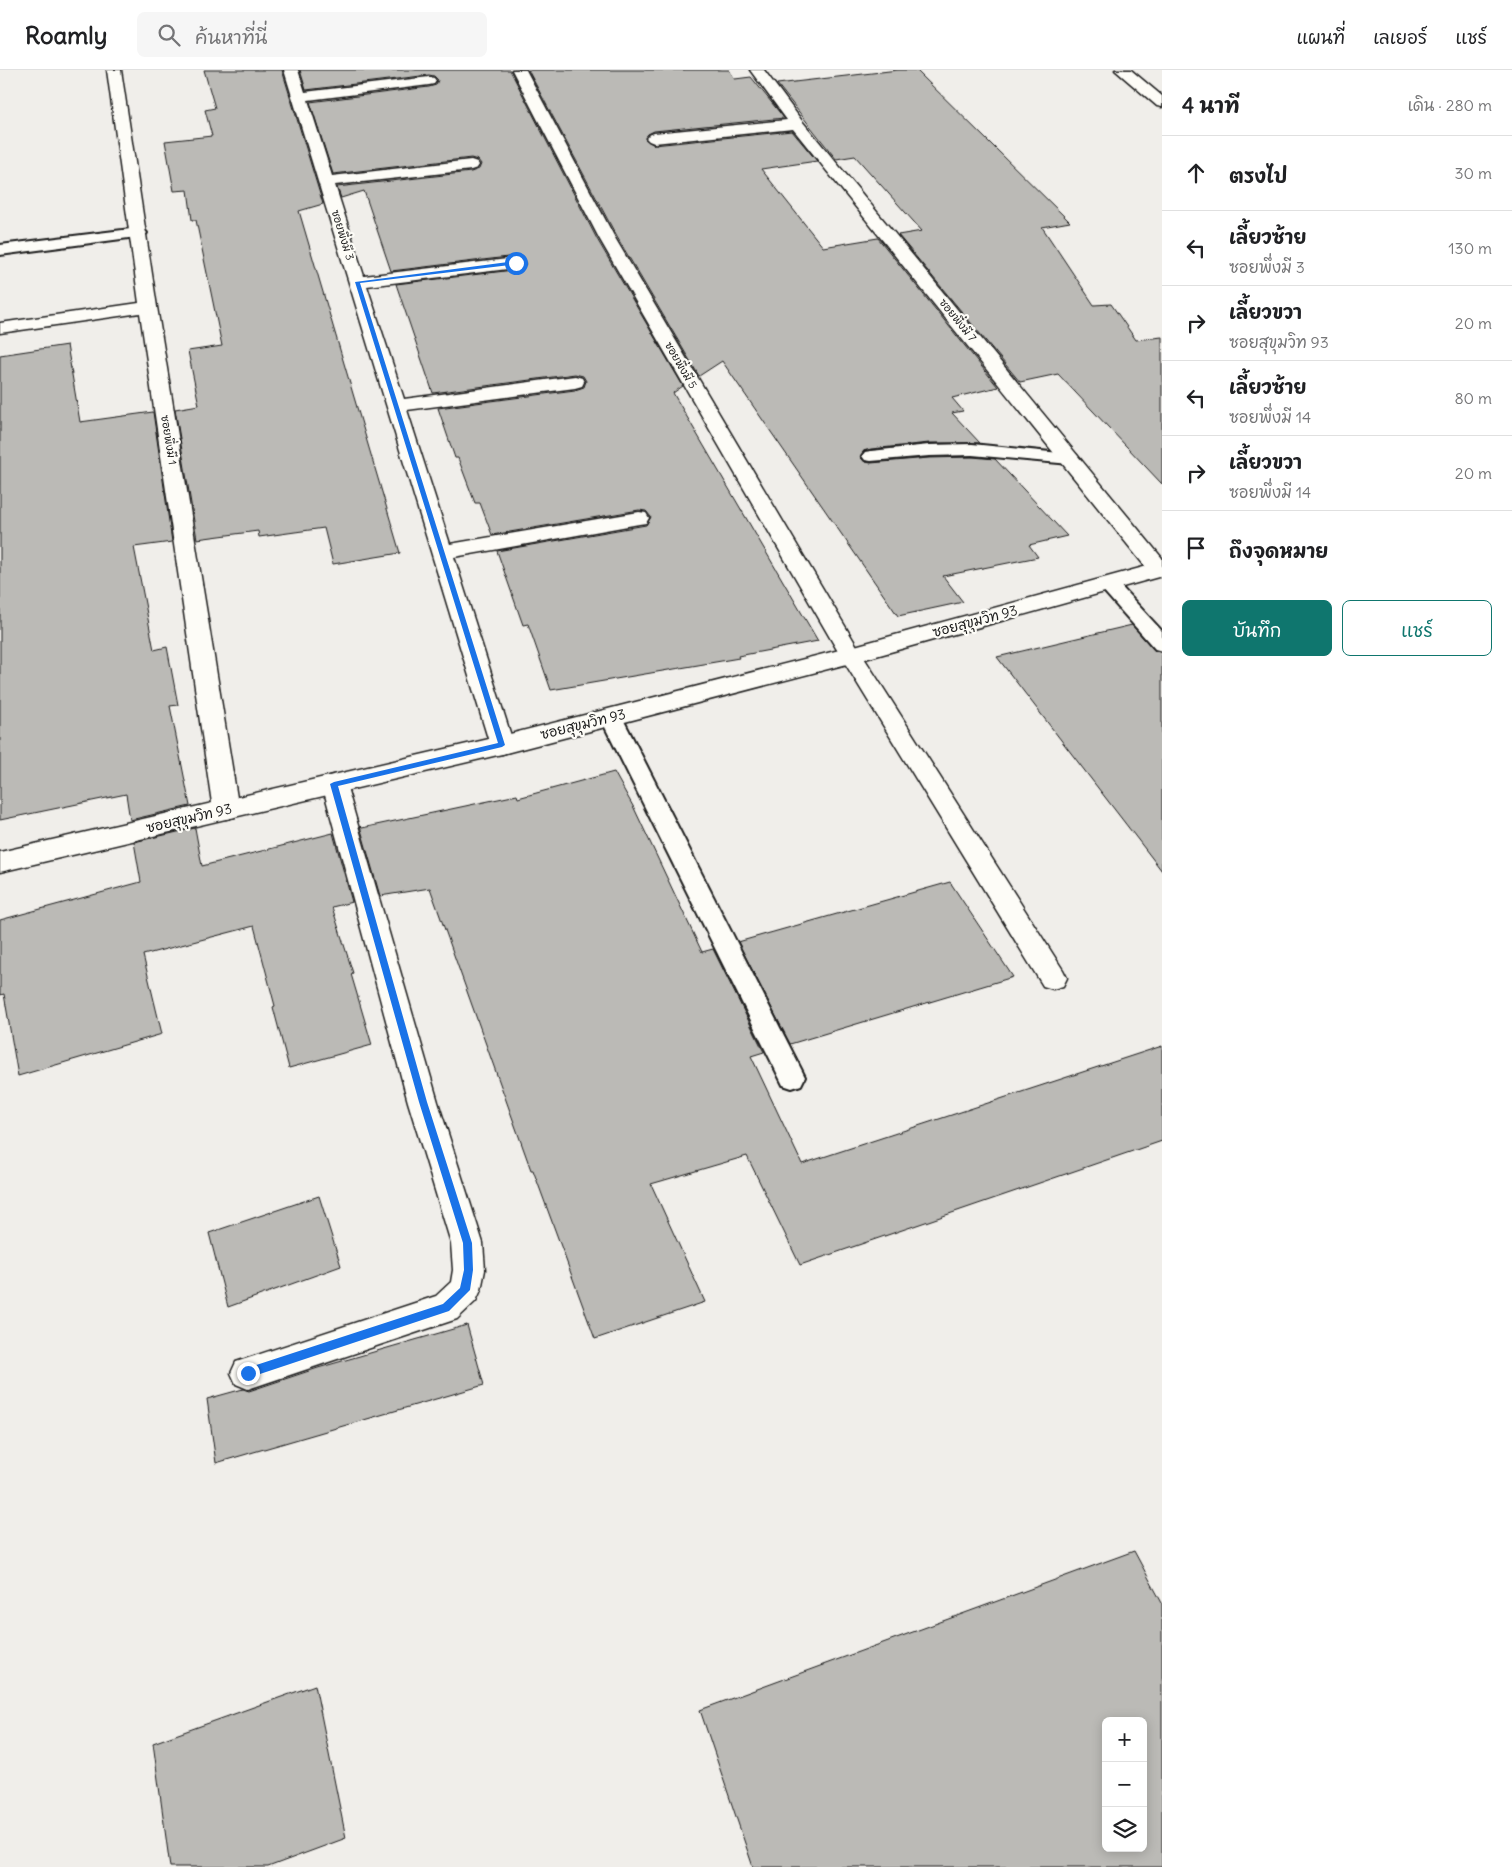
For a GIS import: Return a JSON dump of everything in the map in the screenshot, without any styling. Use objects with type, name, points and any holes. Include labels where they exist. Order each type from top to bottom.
[{"type":"street","name":"ซอยพึ่งมี 1","points":[[114,70],[139,233],[148,307],[226,810]]},
{"type":"street","name":"ซอยพึ่งมี 3","points":[[291,70],[502,745]]},
{"type":"street","name":"ซอยพึ่งมี 5","points":[[519,70],[607,238],[851,655],[1053,978]]},
{"type":"street","name":"ซอยพึ่งมี 7","points":[[757,70],[797,124],[1161,569]]},
{"type":"street","points":[[1122,70],[1162,103]]},
{"type":"street","points":[[299,97],[429,81]]},
{"type":"street","points":[[654,138],[797,124]]},
{"type":"street","points":[[326,181],[471,165]]},
{"type":"street","points":[[357,282],[516,263]]},
{"type":"street","points":[[0,328],[148,307]]},
{"type":"street","points":[[396,406],[575,382]]},
{"type":"street","points":[[442,552],[639,518]]},
{"type":"street","name":"ซอยสุขุมวิท 93","points":[[0,862],[502,745],[851,655],[1161,569]]},
{"type":"street","points":[[248,1373],[446,1308],[465,1290],[469,1270],[467,1243],[423,1102],[334,784]]},
{"type":"lane","points":[[0,250],[139,233]]},
{"type":"lane","points":[[871,456],[947,448],[988,450],[1038,457],[1070,459]]},
{"type":"lane","points":[[1108,584],[1162,644]]},
{"type":"lane","points":[[611,717],[792,1077]]},
{"type":"building","points":[[204,70],[282,70],[323,204],[299,211],[400,553],[333,564],[324,528],[259,537],[258,531],[197,539],[175,409],[199,405],[188,351],[222,346],[196,220],[192,220],[188,190],[174,191],[165,141],[212,136],[205,110],[215,108]]},
{"type":"building","points":[[300,70],[510,70],[597,239],[683,386],[673,393],[818,641],[738,656],[739,658],[551,690],[528,624],[523,625],[497,551],[646,525],[651,517],[646,511],[639,510],[492,535],[480,503],[475,503],[458,458],[455,458],[438,408],[575,390],[584,387],[586,381],[583,376],[575,374],[433,393],[396,284],[522,269],[526,262],[522,257],[516,256],[391,271],[364,191],[341,198],[337,187],[471,172],[479,169],[481,164],[478,160],[471,158],[333,174],[310,102],[429,87],[436,85],[438,80],[434,76],[429,75],[306,90]]},
{"type":"building","points":[[528,70],[729,70],[735,79],[751,77],[784,118],[654,131],[648,134],[645,139],[654,145],[792,131],[817,161],[761,169],[823,247],[878,238],[998,387],[952,398],[963,411],[952,413],[980,443],[929,443],[871,449],[864,451],[860,457],[865,462],[871,463],[929,458],[972,457],[995,459],[1067,536],[1029,545],[1038,557],[943,576],[963,602],[898,616],[722,361],[699,376],[617,237]]},
{"type":"building","points":[[898,70],[916,70],[1070,222],[1042,227],[1094,305],[1111,304],[1136,340],[1162,337],[1162,484],[1058,374],[1020,382],[898,235],[922,231],[855,156],[836,159],[777,84]]},
{"type":"building","points":[[67,345],[80,422],[153,412],[172,542],[134,547],[154,650],[167,647],[178,705],[170,706],[190,806],[130,820],[126,794],[0,820],[0,355]]},
{"type":"building","points":[[1132,625],[1154,650],[1162,653],[1162,871],[997,657]]},
{"type":"building","points":[[614,772],[634,808],[702,952],[713,949],[764,1052],[751,1056],[802,1164],[1162,1046],[1162,1141],[800,1265],[747,1156],[651,1184],[705,1302],[595,1339],[533,1170],[531,1170],[430,888],[380,896],[360,826],[362,828],[517,795],[518,798]]},
{"type":"building","points":[[195,828],[202,866],[333,833],[352,902],[332,907],[353,973],[351,974],[372,1045],[289,1068],[254,926],[143,955],[162,1034],[18,1076],[4,994],[0,995],[0,920],[141,882],[134,842]]},
{"type":"building","points":[[950,882],[1013,977],[790,1044],[738,942]]},
{"type":"building","points":[[319,1196],[341,1266],[228,1307],[209,1233]]},
{"type":"building","points":[[467,1325],[484,1385],[216,1463],[207,1399],[243,1389],[249,1391],[318,1368]]},
{"type":"building","points":[[1134,1551],[1162,1603],[1162,1867],[753,1867],[700,1710]]},
{"type":"building","points":[[315,1685],[346,1838],[268,1867],[170,1867],[153,1743]]},
{"type":"route","points":[[248,1373],[446,1308],[465,1290],[469,1270],[467,1243],[423,1102],[334,784],[502,745],[357,282],[516,263]]}]
